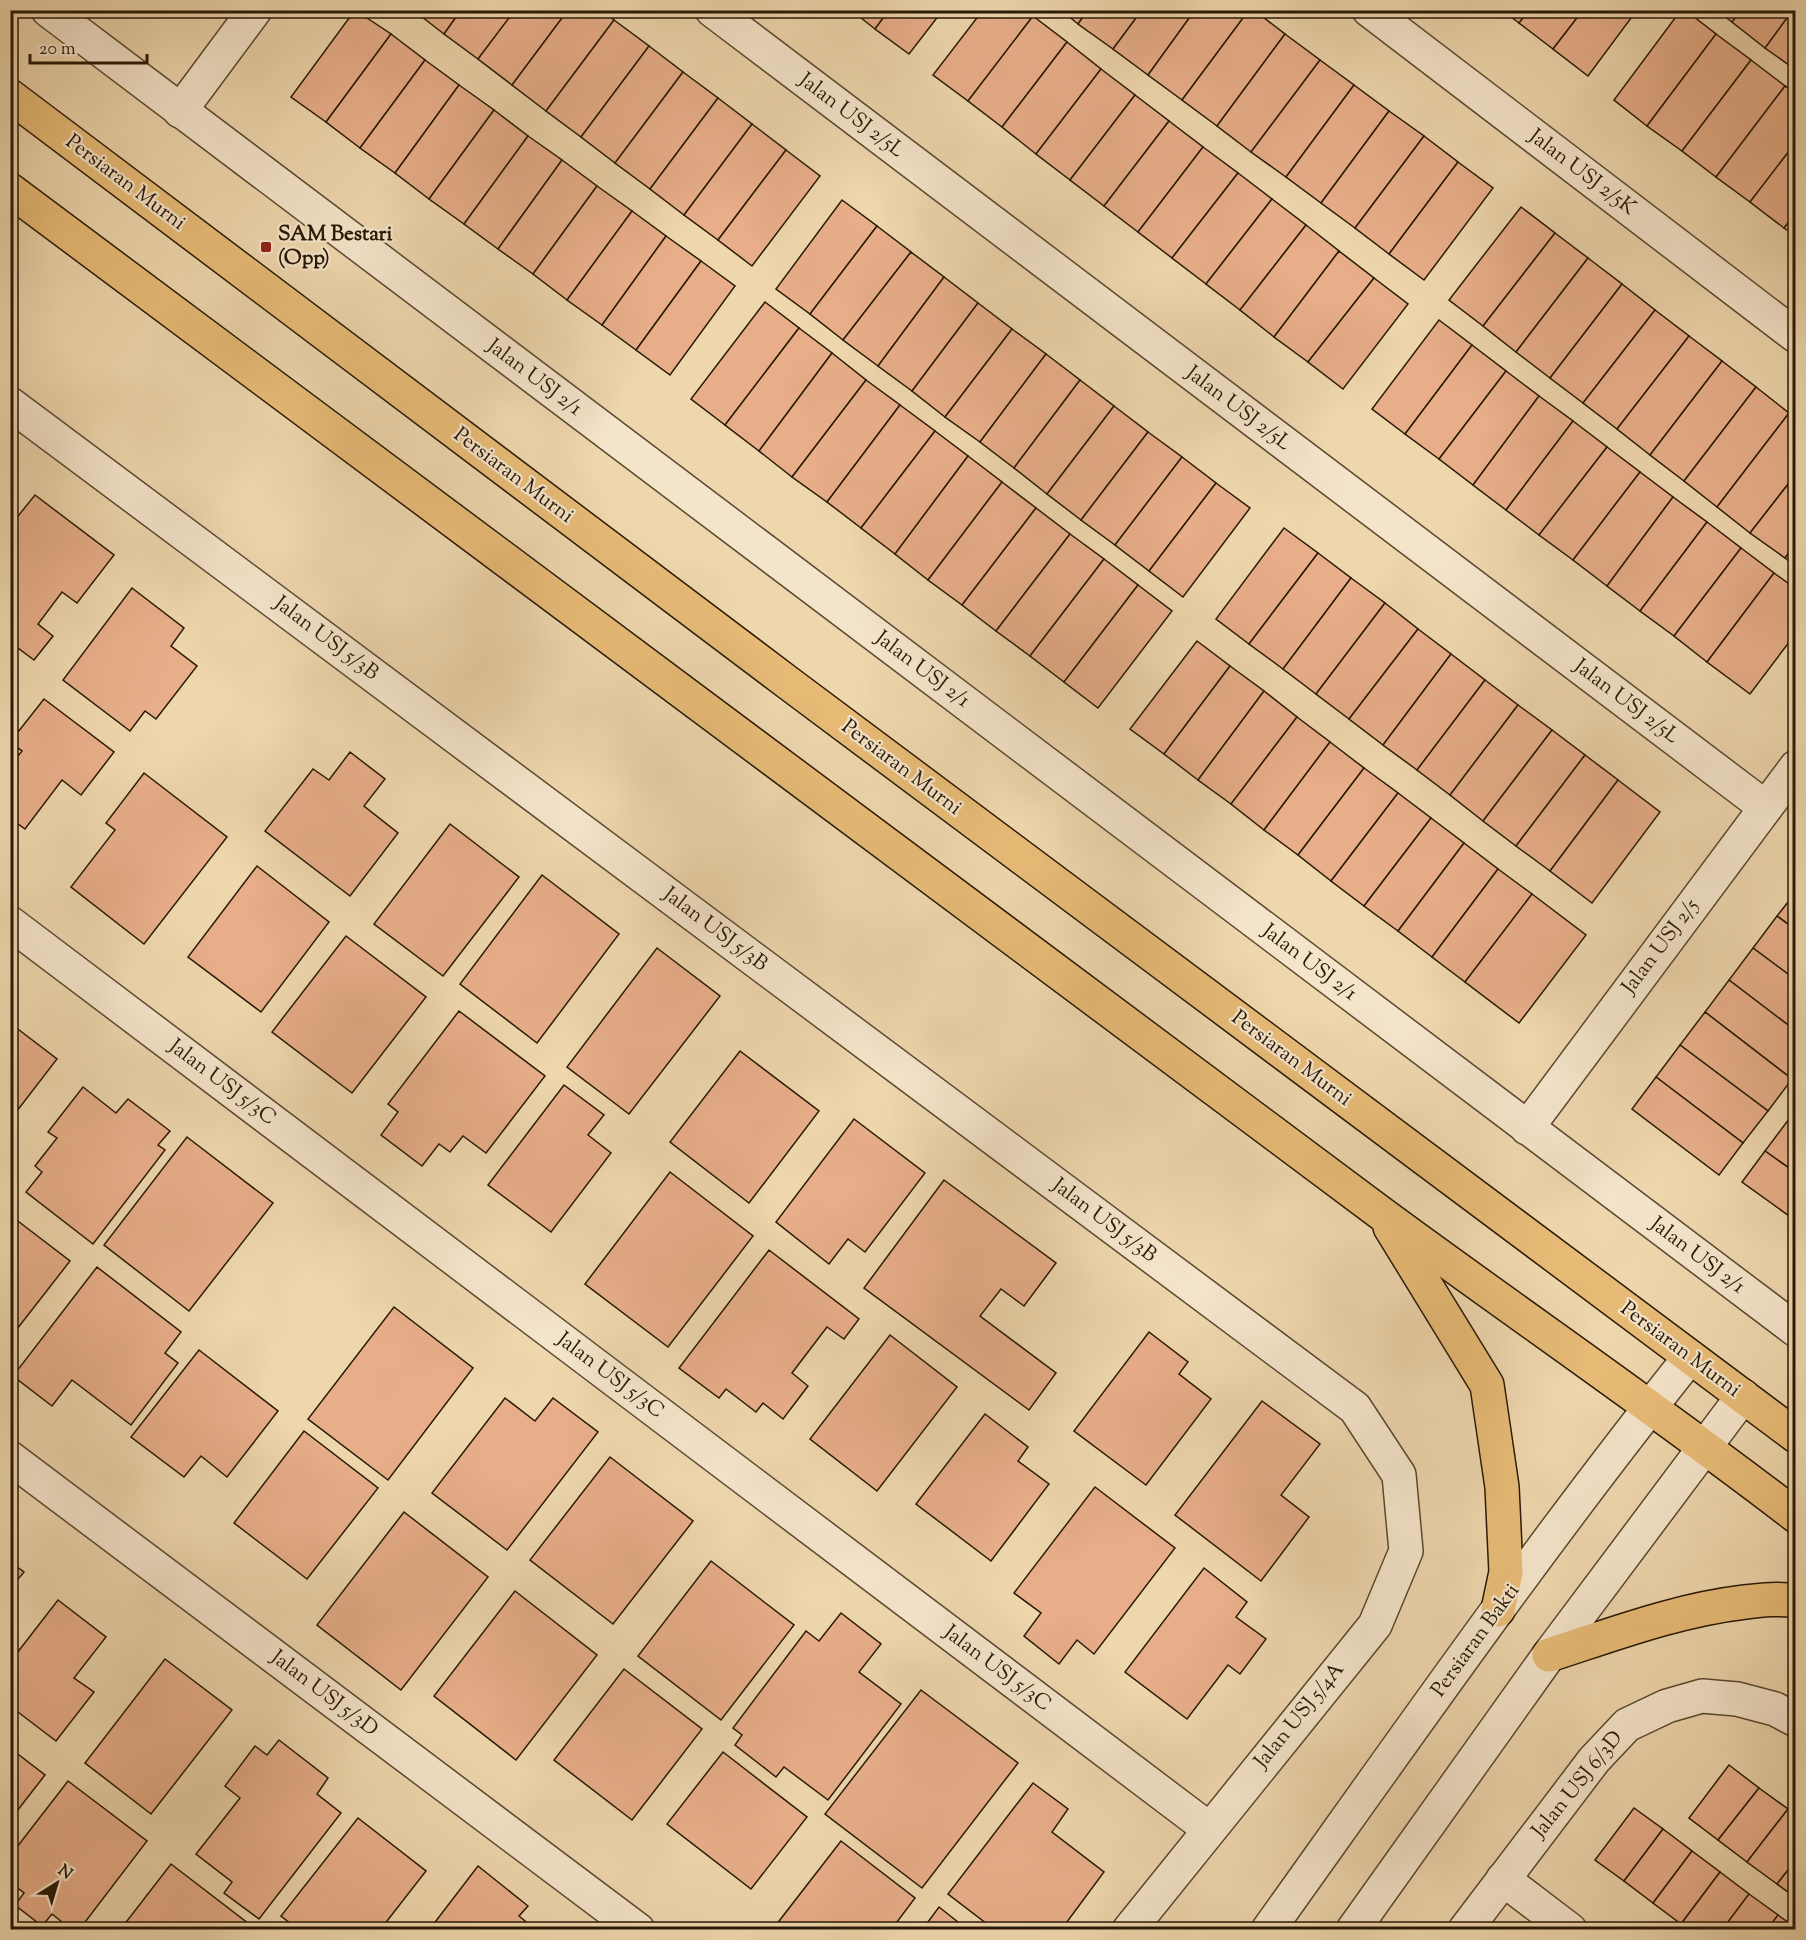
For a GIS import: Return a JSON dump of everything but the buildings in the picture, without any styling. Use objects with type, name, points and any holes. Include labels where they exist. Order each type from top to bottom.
[{"type":"main road","name":"Persiaran Murni","points":[[10,96],[787,682],[1796,1436]]},
{"type":"main road","points":[[12,194],[1382,1214],[1649,1408],[1706,1446],[1796,1516]]},
{"type":"main road","points":[[1382,1214],[1487,1386],[1502,1487],[1506,1572],[1498,1610]]},
{"type":"main road","points":[[1549,1654],[1682,1612],[1767,1599],[1796,1601]]},
{"type":"street","name":"Jalan USJ 2/1","points":[[48,10],[1796,1330]]},
{"type":"street","points":[[180,111],[255,10]]},
{"type":"street","name":"Jalan USJ 2/5L","points":[[712,10],[1765,807]]},
{"type":"street","name":"Jalan USJ 2/5K","points":[[1369,10],[1796,336]]},
{"type":"street","name":"Jalan USJ 5/3B","points":[[10,404],[1355,1408],[1399,1476]]},
{"type":"street","name":"Jalan USJ 2/5","points":[[1527,1128],[1796,767]]},
{"type":"street","name":"Jalan USJ 5/3C","points":[[10,923],[1209,1829]]},
{"type":"street","name":"Persiaran Bakti","points":[[1268,1929],[1498,1610],[1649,1408],[1690,1357]]},
{"type":"street","points":[[1353,1929],[1549,1654],[1743,1396]]},
{"type":"street","name":"Jalan USJ 5/3D","points":[[10,1458],[638,1929]]},
{"type":"street","name":"Jalan USJ 5/4A","points":[[1129,1929],[1375,1625],[1406,1551],[1399,1476]]},
{"type":"street","name":"Jalan USJ 6/3D","points":[[1465,1929],[1594,1760],[1627,1725],[1667,1706],[1702,1696],[1737,1699],[1775,1709],[1796,1720]]},
{"type":"street","points":[[1503,1879],[1570,1929]]},
{"type":"place","name":"SAM Bestari (Opp)","points":[[266,247]]}]
